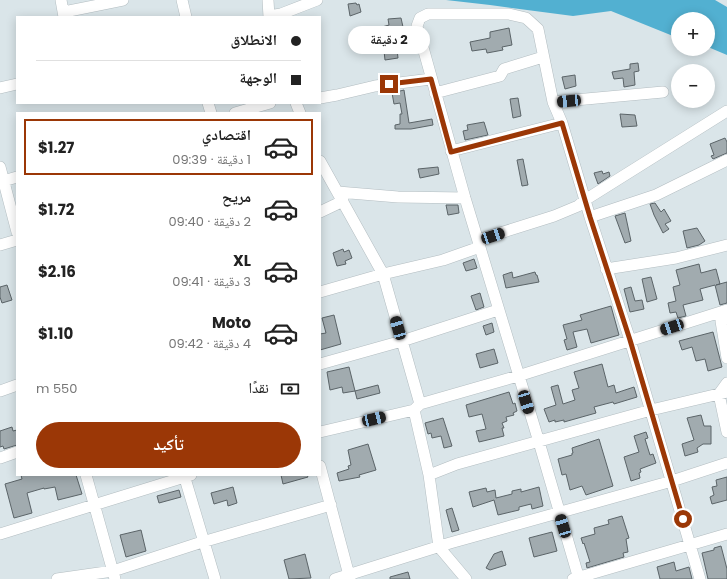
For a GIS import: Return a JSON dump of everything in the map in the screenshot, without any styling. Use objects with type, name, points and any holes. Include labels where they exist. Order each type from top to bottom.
[{"type":"street","points":[[61,0],[64,14],[123,0]]},
{"type":"street","points":[[182,0],[186,16]]},
{"type":"street","points":[[268,0],[269,16]]},
{"type":"street","points":[[273,16],[317,0]]},
{"type":"street","points":[[700,579],[690,544],[672,481],[630,340],[606,269],[562,123],[553,102],[538,29],[526,18],[509,14],[428,14],[420,18],[417,26],[451,152],[539,442],[577,578],[690,544],[727,534]]},
{"type":"street","points":[[435,92],[500,76],[504,69],[543,57]]},
{"type":"street","points":[[321,98],[337,96],[375,86],[431,79]]},
{"type":"street","points":[[0,88],[16,84]]},
{"type":"street","points":[[553,102],[663,92]]},
{"type":"street","points":[[238,112],[266,104]]},
{"type":"street","points":[[321,292],[383,274],[443,260],[479,244],[578,206],[585,200],[727,111]]},
{"type":"street","points":[[451,152],[562,123]]},
{"type":"street","points":[[590,217],[656,195],[727,160]]},
{"type":"street","points":[[321,163],[383,274],[402,341],[417,407],[429,475],[439,547],[466,579]]},
{"type":"street","points":[[0,167],[2,181],[16,229]]},
{"type":"street","points":[[2,181],[16,177]]},
{"type":"street","points":[[321,211],[340,197],[464,198]]},
{"type":"street","points":[[0,245],[16,240]]},
{"type":"street","points":[[606,269],[676,258],[727,245]]},
{"type":"street","points":[[321,364],[402,341],[498,310]]},
{"type":"street","points":[[321,432],[417,407],[727,310]]},
{"type":"street","points":[[727,319],[721,321],[727,358]]},
{"type":"street","points":[[727,383],[723,393],[727,432]]},
{"type":"street","points":[[0,391],[16,385]]},
{"type":"street","points":[[429,475],[457,464],[651,410],[723,393]]},
{"type":"street","points":[[0,458],[16,452]]},
{"type":"street","points":[[335,579],[350,577],[439,547],[560,514],[727,463]]},
{"type":"street","points":[[321,470],[350,577]]},
{"type":"street","points":[[86,476],[114,575]]},
{"type":"street","points":[[0,534],[187,476],[215,579]]},
{"type":"street","points":[[57,579],[114,575],[204,541],[331,505]]},
{"type":"water","points":[[446,0],[715,0],[727,7],[727,55],[715,50],[715,12],[671,12],[671,35],[611,11],[573,16]]},
{"type":"building","points":[[356,3],[357,5],[359,4],[361,12],[350,16],[348,4]]},
{"type":"building","points":[[401,18],[403,27],[390,29],[393,41],[396,41],[398,58],[385,60],[384,51],[376,52],[375,40],[385,39],[382,27],[389,25],[388,19]]},
{"type":"building","points":[[509,28],[512,45],[502,47],[503,50],[487,53],[486,49],[472,51],[470,42],[490,38],[490,32]]},
{"type":"building","points":[[638,63],[639,71],[634,72],[635,85],[624,87],[623,78],[614,79],[612,72],[630,69],[630,64]]},
{"type":"building","points":[[575,75],[576,86],[565,89],[562,77]]},
{"type":"building","points":[[404,90],[409,123],[432,119],[433,125],[411,129],[395,129],[395,125],[400,124],[400,114],[402,114],[400,103],[394,104],[392,93]]},
{"type":"building","points":[[518,98],[521,116],[513,118],[510,99]]},
{"type":"building","points":[[620,114],[635,115],[637,126],[622,127]]},
{"type":"building","points":[[484,122],[488,135],[465,140],[463,131],[468,130],[467,125]]},
{"type":"building","points":[[725,138],[727,142],[727,153],[713,159],[711,156],[714,155],[710,144]]},
{"type":"building","points":[[523,159],[528,185],[522,186],[517,160]]},
{"type":"building","points":[[438,167],[439,174],[420,178],[418,169]]},
{"type":"building","points":[[602,171],[603,174],[609,172],[610,176],[598,184],[594,173]]},
{"type":"building","points":[[655,203],[661,212],[664,209],[671,221],[665,224],[669,229],[663,233],[650,204]]},
{"type":"building","points":[[446,205],[458,205],[459,213],[448,215]]},
{"type":"building","points":[[625,213],[631,241],[625,243],[615,216]]},
{"type":"building","points":[[697,228],[705,241],[699,245],[687,248],[683,231]]},
{"type":"building","points":[[343,249],[344,252],[349,250],[352,258],[345,261],[346,264],[337,266],[333,253]]},
{"type":"building","points":[[474,259],[477,268],[466,271],[463,263]]},
{"type":"building","points":[[699,264],[701,273],[716,269],[720,284],[727,282],[727,303],[720,305],[715,285],[700,289],[703,300],[683,305],[686,316],[678,318],[676,312],[670,313],[668,303],[676,301],[673,287],[680,285],[676,270]]},
{"type":"building","points":[[512,272],[513,278],[535,272],[539,282],[506,288],[503,275]]},
{"type":"building","points":[[651,277],[657,299],[647,302],[642,279]]},
{"type":"building","points":[[7,285],[12,300],[2,303],[0,297],[0,287]]},
{"type":"building","points":[[631,287],[635,301],[642,300],[644,309],[630,312],[624,289]]},
{"type":"building","points":[[480,293],[484,307],[476,310],[471,296]]},
{"type":"building","points":[[611,306],[619,335],[591,343],[587,329],[573,332],[577,347],[567,350],[564,340],[567,339],[563,325],[582,320],[580,315]]},
{"type":"building","points":[[334,315],[341,344],[321,350],[321,334],[326,333],[322,318]]},
{"type":"building","points":[[492,323],[494,332],[486,335],[483,326]]},
{"type":"building","points":[[713,332],[722,367],[708,371],[705,359],[696,361],[692,347],[682,350],[679,341]]},
{"type":"building","points":[[494,349],[498,363],[480,368],[476,354]]},
{"type":"building","points":[[602,364],[608,387],[614,385],[616,393],[634,387],[637,397],[614,404],[613,402],[594,407],[596,413],[564,422],[564,420],[555,422],[555,420],[549,422],[544,409],[556,405],[551,387],[558,385],[563,404],[575,400],[572,390],[579,388],[574,372]]},
{"type":"building","points":[[349,367],[355,391],[343,393],[342,387],[330,390],[327,372]]},
{"type":"building","points":[[378,385],[380,393],[357,399],[355,391]]},
{"type":"building","points":[[509,392],[513,404],[515,403],[517,411],[513,413],[514,415],[506,417],[507,421],[502,423],[504,428],[502,428],[504,436],[479,442],[476,431],[486,429],[482,414],[469,417],[466,405]]},
{"type":"building","points":[[701,415],[704,426],[711,426],[711,444],[703,444],[697,448],[698,452],[685,456],[682,444],[694,440],[687,418]]},
{"type":"building","points":[[443,418],[452,446],[444,448],[441,436],[432,438],[431,433],[428,434],[425,423]]},
{"type":"building","points":[[12,427],[13,431],[16,430],[16,445],[4,449],[3,446],[0,447],[0,431]]},
{"type":"building","points":[[646,432],[648,438],[645,439],[650,455],[653,454],[656,463],[640,469],[640,478],[631,481],[624,457],[639,452],[634,436]]},
{"type":"building","points":[[599,439],[613,486],[586,495],[582,486],[570,490],[566,474],[562,475],[558,459],[572,455],[572,448]]},
{"type":"building","points":[[368,444],[376,470],[359,475],[360,477],[339,481],[337,473],[349,469],[348,466],[351,465],[348,450]]},
{"type":"building","points":[[21,476],[76,476],[82,494],[58,500],[55,487],[44,488],[27,493],[32,513],[14,518],[5,484],[22,479]]},
{"type":"building","points":[[281,476],[308,477],[283,484]]},
{"type":"building","points":[[727,477],[727,500],[712,504],[710,497],[714,495],[712,487],[717,486],[716,480]]},
{"type":"building","points":[[233,487],[237,503],[228,506],[227,500],[214,504],[211,493]]},
{"type":"building","points":[[539,487],[543,506],[532,509],[531,504],[519,507],[519,510],[498,515],[494,500],[473,507],[469,492],[486,488],[487,492],[495,490],[496,498],[512,494],[512,491],[521,489],[521,492]]},
{"type":"building","points":[[179,490],[181,497],[159,503],[157,496]]},
{"type":"building","points":[[452,508],[459,530],[452,532],[446,510]]},
{"type":"building","points":[[622,516],[629,538],[626,539],[628,552],[623,553],[624,557],[587,568],[586,563],[590,562],[581,538],[595,534],[594,528],[609,524],[608,520]]},
{"type":"building","points":[[141,530],[146,551],[126,557],[120,535]]},
{"type":"building","points":[[552,532],[557,551],[534,557],[529,538]]},
{"type":"building","points":[[721,546],[727,569],[727,579],[708,579],[702,553],[714,550],[714,548]]},
{"type":"building","points":[[502,551],[506,565],[490,570],[486,568],[494,554]]},
{"type":"building","points":[[305,554],[311,578],[289,579],[284,560]]},
{"type":"building","points":[[674,562],[676,571],[689,567],[692,579],[660,579],[657,567]]},
{"type":"building","points":[[408,572],[410,579],[390,579],[390,577]]},
{"type":"route","points":[[389,84],[431,79],[451,152],[562,123],[590,217],[630,340],[683,519]]}]
